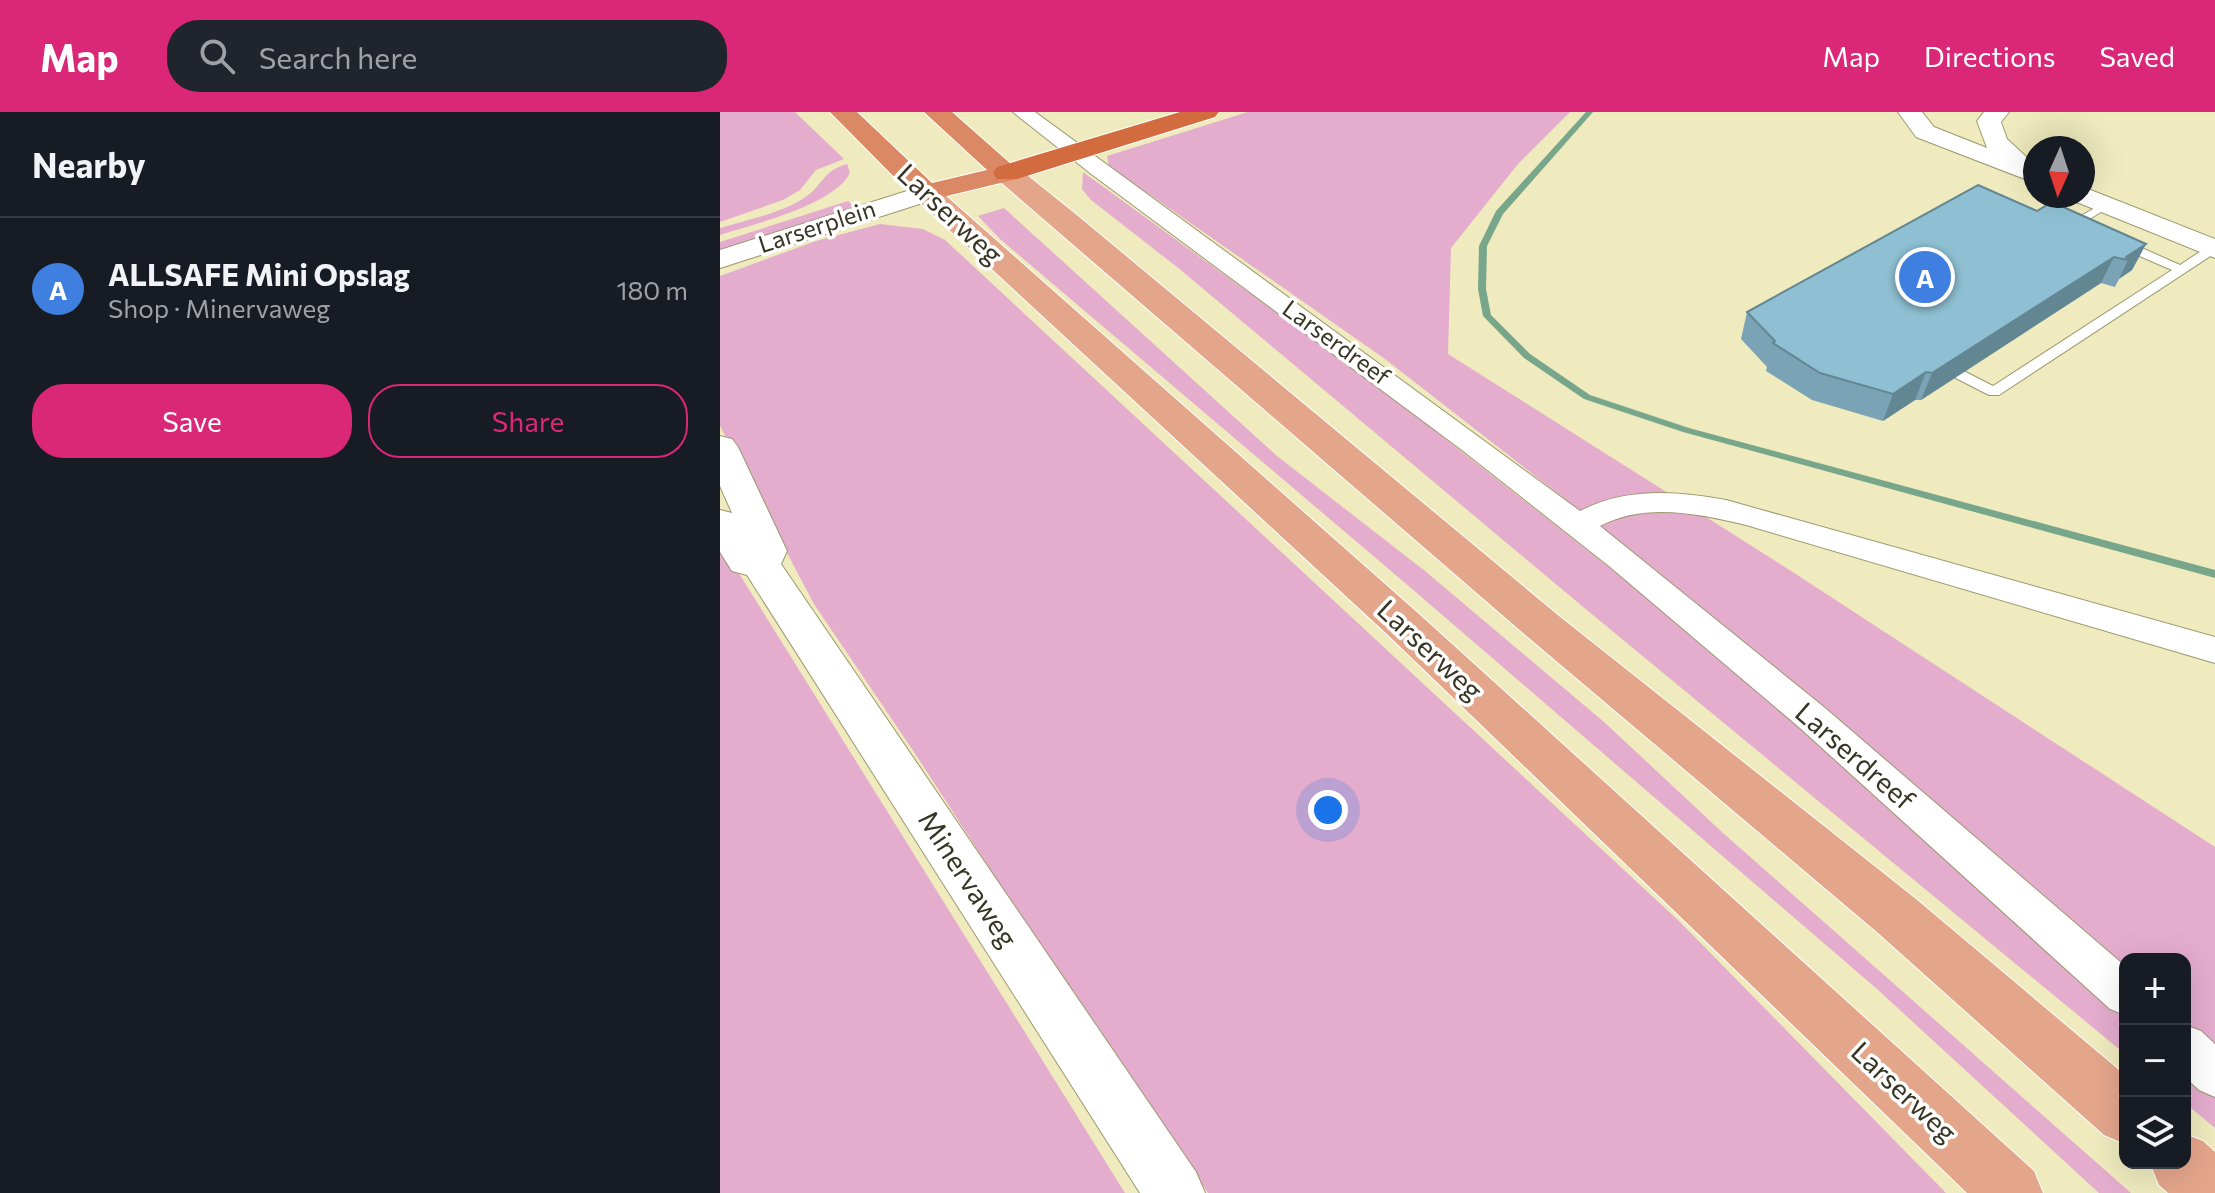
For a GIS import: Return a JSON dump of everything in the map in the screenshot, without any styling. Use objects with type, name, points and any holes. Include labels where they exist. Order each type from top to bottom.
[{"type":"highway","name":"Larserweg","points":[[843,112],[918,186]]},
{"type":"highway","points":[[937,112],[996,164],[1076,153],[1206,112]]},
{"type":"highway","points":[[996,164],[1053,135],[1129,112]]},
{"type":"highway","name":"Larserplein","points":[[918,186],[996,164]]},
{"type":"main road","points":[[996,164],[1544,627],[1897,916],[2119,1109]]},
{"type":"main road","name":"Larserweg","points":[[918,186],[1415,636],[2012,1193]]},
{"type":"main road","points":[[2188,1169],[2215,1193]]},
{"type":"street","name":"Larserdreef","points":[[1023,112],[1578,525],[1761,674],[2119,989]]},
{"type":"street","points":[[1910,112],[1925,132],[2023,170]]},
{"type":"street","points":[[1997,112],[1989,121],[1996,142],[2023,166]]},
{"type":"street","name":"Larserplein","points":[[720,239],[918,186]]},
{"type":"street","name":"Larserplein","points":[[720,259],[918,186]]},
{"type":"street","points":[[2095,199],[2214,248]]},
{"type":"street","points":[[720,523],[746,561],[761,565],[768,551],[723,461]]},
{"type":"street","points":[[1578,525],[1608,510],[1639,502],[1658,500],[1698,504],[1748,515],[2215,650]]},
{"type":"street","name":"Minervaweg","points":[[761,565],[1175,1193]]},
{"type":"street","points":[[2191,1052],[2215,1074]]},
{"type":"lane","points":[[2055,235],[2074,224],[2087,208]]},
{"type":"lane","points":[[2074,224],[2087,229]]},
{"type":"lane","points":[[2100,235],[2180,269]]},
{"type":"lane","points":[[1923,356],[1994,392],[2214,248]]},
{"type":"shaded area","points":[[720,112],[795,112],[844,159],[816,170],[800,190],[783,200],[720,222]]},
{"type":"shaded area","points":[[1248,112],[1570,112],[1518,164],[1451,248],[1448,354],[1774,560],[2215,847],[2215,1052],[2191,1031],[2191,953],[2119,953],[2119,969],[1788,680],[1624,545],[1385,359],[1109,166],[1107,156]]},
{"type":"shaded area","points":[[847,164],[850,173],[828,195],[792,212],[720,235],[720,228],[794,204],[832,171]]},
{"type":"shaded area","points":[[1083,172],[1387,393],[1671,616],[1828,751],[2119,1012],[2119,1049],[1177,267],[1091,200],[1082,189]]},
{"type":"shaded area","points":[[848,201],[854,207],[720,251],[720,242]]},
{"type":"shaded area","points":[[1004,208],[1277,456],[1425,571],[1604,722],[1723,833],[2131,1193],[2099,1193],[1877,989],[1000,239],[978,216]]},
{"type":"shaded area","points":[[880,224],[923,229],[945,240],[1680,922],[1946,1193],[1208,1193],[1097,1034],[814,604],[720,426],[720,276],[816,241]]},
{"type":"shaded area","points":[[720,543],[1125,1193],[720,1193]]},
{"type":"shaded area","points":[[2191,1075],[2215,1097],[2215,1128],[2191,1108]]},
{"type":"building","points":[[1978,185],[2023,205],[2023,208],[2037,211],[2042,208],[2065,208],[2146,244],[2126,257],[2128,260],[2114,257],[1932,373],[1926,372],[1893,394],[1820,373],[1773,343],[1775,341],[1747,312]]},
{"type":"waterway","points":[[1590,112],[1499,213],[1483,246],[1482,289],[1487,316],[1527,356],[1587,397],[1686,430],[2215,574]]},
{"type":"place","name":"ALLSAFE Mini Opslag","points":[[1925,277]]}]
